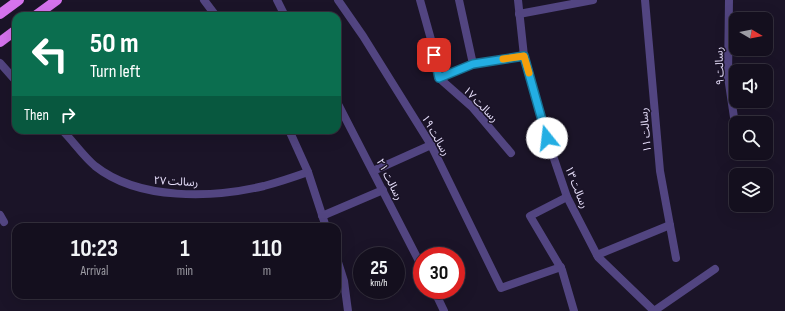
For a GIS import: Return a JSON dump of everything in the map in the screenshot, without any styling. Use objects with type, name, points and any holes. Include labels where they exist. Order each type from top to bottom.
[{"type":"main road","points":[[0,14],[19,0]]},
{"type":"main road","points":[[40,12],[57,0]]},
{"type":"main road","points":[[0,42],[12,33]]},
{"type":"street","points":[[204,0],[213,12]]},
{"type":"street","points":[[277,0],[283,12]]},
{"type":"street","name":"رسالت ۱۹","points":[[338,0],[363,36],[431,145],[501,288],[561,267]]},
{"type":"street","points":[[420,0],[432,43],[439,78],[473,64],[524,56]]},
{"type":"street","points":[[459,0],[473,64]]},
{"type":"street","name":"رسالت ۱۳","points":[[518,0],[524,56],[547,138],[568,197],[597,255],[654,311]]},
{"type":"street","points":[[520,14],[593,0]]},
{"type":"street","name":"رسالت ۱۱","points":[[645,0],[660,171],[676,258]]},
{"type":"street","name":"رسالت ۹","points":[[729,0],[728,77],[734,116]]},
{"type":"street","points":[[0,64],[12,77]]},
{"type":"street","name":"رسالت ۱۷","points":[[439,78],[472,107],[511,153]]},
{"type":"street","name":"رسالت ۲۱","points":[[341,110],[413,249]]},
{"type":"street","name":"رسالت ۲۷","points":[[66,134],[95,166],[120,181],[151,191],[188,194],[228,192],[265,186],[308,172]]},
{"type":"street","points":[[291,134],[308,172],[325,223]]},
{"type":"street","points":[[373,171],[431,145]]},
{"type":"street","points":[[322,216],[383,190]]},
{"type":"street","points":[[568,197],[530,216],[561,267],[574,311]]},
{"type":"street","points":[[597,255],[670,225]]},
{"type":"street","points":[[654,311],[715,269]]},
{"type":"street","points":[[341,272],[344,281],[348,311]]},
{"type":"street","points":[[438,299],[444,311]]},
{"type":"slow traffic","points":[[503,59],[524,56],[529,73]]},
{"type":"route","points":[[434,55],[439,78],[473,64],[524,56],[547,138]]}]
